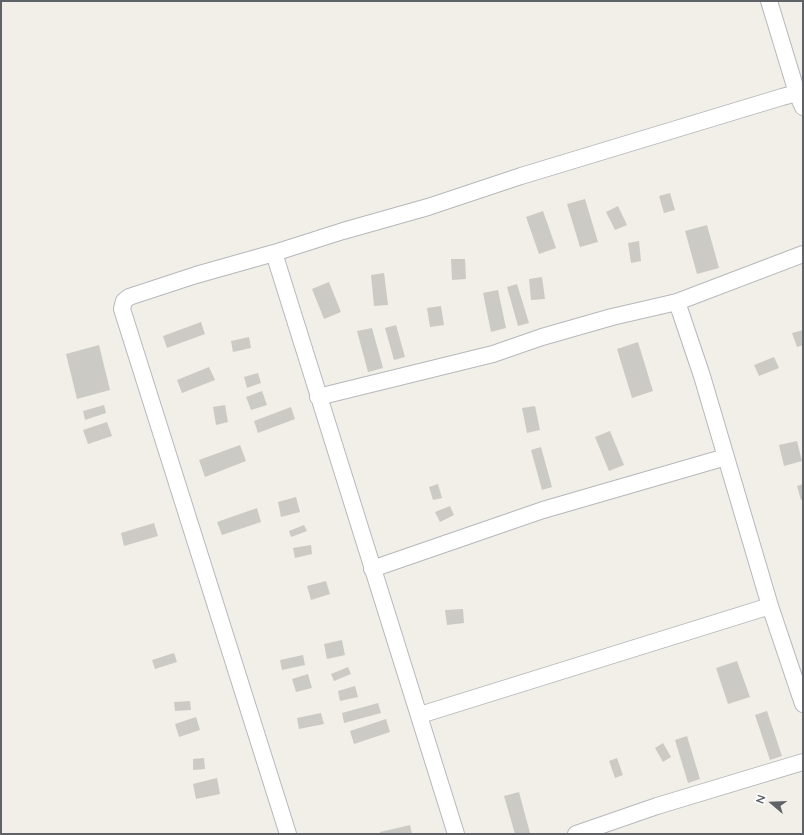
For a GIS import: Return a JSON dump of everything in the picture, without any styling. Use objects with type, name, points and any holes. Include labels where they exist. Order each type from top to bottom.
[{"type":"street","points":[[288,834],[122,309],[124,301],[129,297],[196,275],[274,253],[343,230],[428,207],[652,136],[800,100],[769,1]]},
{"type":"street","points":[[274,253],[372,569],[420,715],[456,834]]},
{"type":"street","points":[[318,397],[493,354],[542,337],[612,317],[676,302],[803,254]]},
{"type":"street","points":[[676,302],[702,376],[770,606],[803,704]]},
{"type":"street","points":[[372,569],[543,510],[726,457]]},
{"type":"street","points":[[420,715],[770,606]]},
{"type":"street","points":[[576,834],[657,806],[803,762]]},
{"type":"building","points":[[670,193],[675,210],[664,213],[659,196]]},
{"type":"building","points":[[585,199],[598,242],[580,247],[567,204]]},
{"type":"building","points":[[618,206],[627,225],[615,230],[606,212]]},
{"type":"building","points":[[543,211],[556,248],[539,254],[526,217]]},
{"type":"building","points":[[707,225],[719,268],[697,274],[685,231]]},
{"type":"building","points":[[639,241],[641,261],[631,263],[628,243]]},
{"type":"building","points":[[451,259],[465,259],[466,279],[452,280]]},
{"type":"building","points":[[384,273],[388,305],[374,306],[371,275]]},
{"type":"building","points":[[542,277],[545,299],[531,300],[529,279]]},
{"type":"building","points":[[329,282],[341,312],[324,319],[312,289]]},
{"type":"building","points":[[517,284],[529,323],[518,326],[507,287]]},
{"type":"building","points":[[498,290],[506,328],[491,332],[483,293]]},
{"type":"building","points":[[441,306],[444,325],[430,327],[427,308]]},
{"type":"building","points":[[201,322],[205,334],[167,348],[163,336]]},
{"type":"building","points":[[396,325],[405,357],[394,360],[385,328]]},
{"type":"building","points":[[372,328],[383,368],[368,372],[357,331]]},
{"type":"building","points":[[803,330],[803,345],[797,347],[792,333]]},
{"type":"building","points":[[249,337],[251,348],[233,352],[231,341]]},
{"type":"building","points":[[638,342],[653,391],[632,398],[617,349]]},
{"type":"building","points":[[99,345],[110,390],[77,399],[66,354]]},
{"type":"building","points":[[774,357],[779,368],[759,376],[754,365]]},
{"type":"building","points":[[209,367],[215,380],[182,393],[177,380]]},
{"type":"building","points":[[258,373],[261,383],[247,388],[244,377]]},
{"type":"building","points":[[262,391],[267,405],[251,410],[246,397]]},
{"type":"building","points":[[104,405],[106,413],[85,420],[83,411]]},
{"type":"building","points":[[225,405],[228,422],[216,425],[213,407]]},
{"type":"building","points":[[535,406],[540,430],[527,433],[522,408]]},
{"type":"building","points":[[291,407],[295,419],[258,433],[254,421]]},
{"type":"building","points":[[107,422],[112,436],[88,444],[83,430]]},
{"type":"building","points":[[610,431],[624,465],[609,471],[595,437]]},
{"type":"building","points":[[797,441],[802,461],[784,466],[779,445]]},
{"type":"building","points":[[240,445],[246,461],[205,477],[199,460]]},
{"type":"building","points":[[541,447],[552,487],[542,490],[531,450]]},
{"type":"building","points":[[438,484],[442,498],[433,500],[429,487]]},
{"type":"building","points":[[803,484],[803,500],[801,500],[797,486]]},
{"type":"building","points":[[296,497],[300,512],[281,517],[278,502]]},
{"type":"building","points":[[450,506],[454,515],[440,522],[435,512]]},
{"type":"building","points":[[257,508],[261,522],[222,535],[217,522]]},
{"type":"building","points":[[154,523],[158,536],[124,546],[121,533]]},
{"type":"building","points":[[304,525],[307,531],[291,537],[289,531]]},
{"type":"building","points":[[311,545],[312,554],[295,558],[293,548]]},
{"type":"building","points":[[326,581],[330,594],[311,600],[307,586]]},
{"type":"building","points":[[463,609],[464,623],[447,625],[445,610]]},
{"type":"building","points":[[342,640],[345,655],[327,659],[324,644]]},
{"type":"building","points":[[174,653],[177,662],[155,669],[152,660]]},
{"type":"building","points":[[303,655],[305,665],[282,670],[280,660]]},
{"type":"building","points":[[737,661],[750,697],[728,704],[716,668]]},
{"type":"building","points":[[348,667],[351,674],[334,681],[331,674]]},
{"type":"building","points":[[308,674],[312,688],[296,692],[292,679]]},
{"type":"building","points":[[355,686],[358,697],[340,701],[338,691]]},
{"type":"building","points":[[190,701],[191,710],[175,711],[174,702]]},
{"type":"building","points":[[378,703],[381,713],[344,723],[342,713]]},
{"type":"building","points":[[767,711],[782,756],[770,760],[755,715]]},
{"type":"building","points":[[321,713],[324,724],[299,729],[297,718]]},
{"type":"building","points":[[196,717],[200,730],[179,737],[175,724]]},
{"type":"building","points":[[386,719],[390,732],[354,744],[350,731]]},
{"type":"building","points":[[687,736],[700,779],[688,783],[675,740]]},
{"type":"building","points":[[663,743],[671,757],[663,762],[655,748]]},
{"type":"building","points":[[204,758],[205,769],[193,770],[193,759]]},
{"type":"building","points":[[617,758],[623,775],[615,778],[609,761]]},
{"type":"building","points":[[217,778],[220,794],[196,799],[193,784]]},
{"type":"building","points":[[519,792],[530,833],[528,834],[515,834],[504,796]]},
{"type":"building","points":[[410,825],[412,834],[380,834],[380,832]]}]
